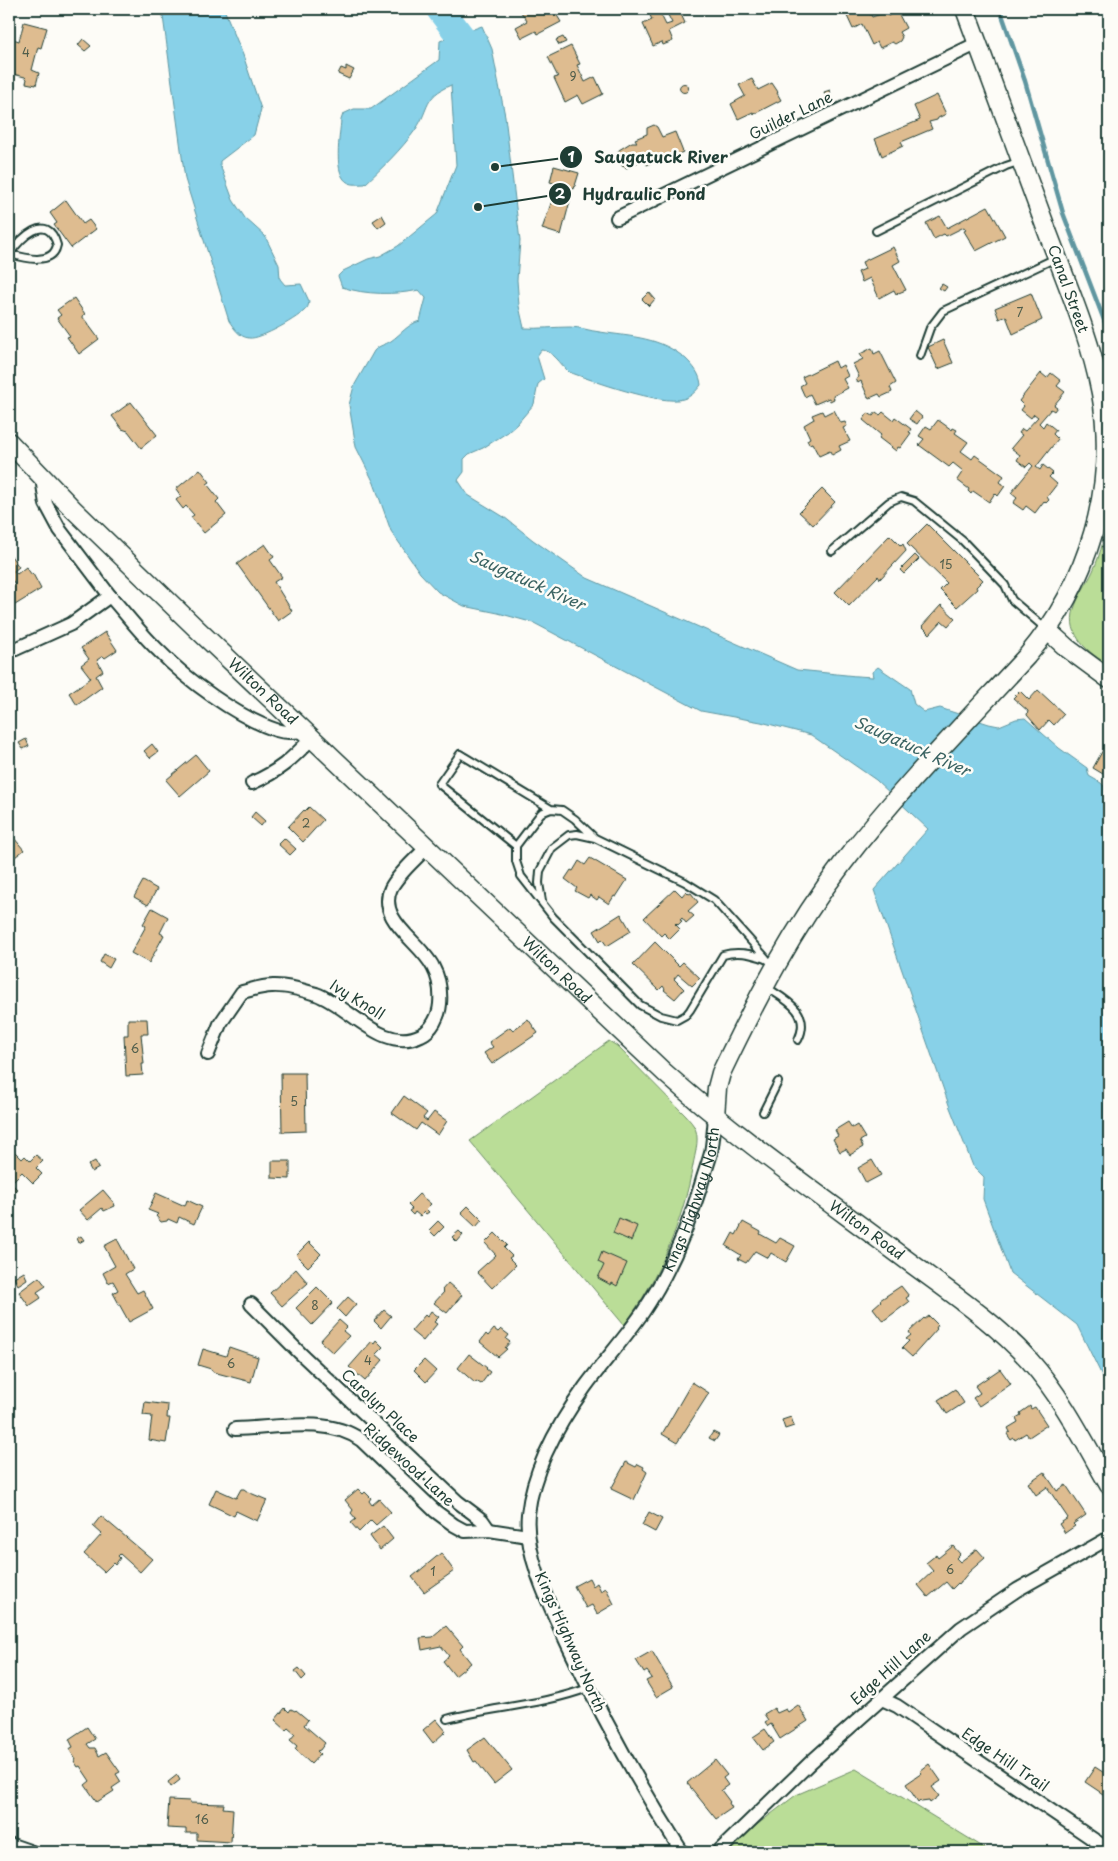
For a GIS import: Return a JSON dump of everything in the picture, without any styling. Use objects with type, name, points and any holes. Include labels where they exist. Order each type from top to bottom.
[{"type":"main road","name":"Canal Street","points":[[965,9],[1092,357],[1098,378],[1104,415],[1105,458],[1101,500],[1089,551],[1072,588],[1047,630]]},
{"type":"main road","name":"Wilton Road","points":[[9,442],[42,478],[307,735],[665,1073],[715,1116],[958,1298],[1015,1345],[1036,1368],[1056,1396],[1109,1485]]},
{"type":"main road","points":[[1047,630],[1067,648],[1109,679]]},
{"type":"main road","name":"Kings Highway North","points":[[715,1116],[717,1088],[721,1073],[764,986],[771,962],[852,852],[890,806],[1027,656],[1047,630]]},
{"type":"street","name":"Guilder Lane","points":[[617,218],[978,43]]},
{"type":"street","points":[[42,478],[46,504],[60,530],[110,596],[159,651],[217,698],[246,716],[277,730],[307,735],[291,761],[270,775],[252,783]]},
{"type":"street","points":[[9,652],[71,624],[110,596]]},
{"type":"street","name":"Ivy Knoll","points":[[208,1054],[220,1024],[242,992],[272,986],[317,994],[334,1002],[374,1031],[388,1037],[403,1040],[416,1038],[426,1032],[434,1022],[438,1012],[440,992],[438,978],[429,961],[391,915],[387,902],[392,886],[426,848]]},
{"type":"street","name":"Kings Highway North","points":[[682,1852],[648,1797],[588,1688],[548,1600],[536,1569],[528,1536],[528,1512],[540,1469],[552,1442],[585,1388],[642,1314],[665,1276],[680,1245],[694,1208],[710,1154],[715,1116]]},
{"type":"street","name":"Carolyn Place","points":[[251,1304],[300,1353],[458,1502],[482,1520],[489,1530]]},
{"type":"street","name":"Ridgewood Lane","points":[[235,1429],[320,1426],[346,1432],[361,1440],[449,1522],[465,1531],[489,1530],[528,1536]]},
{"type":"street","name":"Edge Hill Lane","points":[[718,1852],[812,1761],[934,1651],[979,1615],[1017,1590],[1109,1538]]},
{"type":"street","name":"Edge Hill Trail","points":[[882,1699],[897,1706],[1109,1850]]},
{"type":"street","points":[[9,1844],[32,1852]]},
{"type":"lane","points":[[876,231],[1006,166],[1021,161]]},
{"type":"lane","points":[[41,228],[46,229],[53,235],[57,245],[53,253],[44,259],[9,255],[30,232],[41,228]]},
{"type":"lane","points":[[920,356],[930,328],[943,311],[1057,258]]},
{"type":"lane","points":[[832,551],[889,502],[901,497],[914,501],[963,541],[1005,585],[1012,600],[1047,630]]},
{"type":"lane","points":[[516,846],[439,784],[460,754],[551,809],[562,810],[575,819],[595,838]]},
{"type":"lane","points":[[551,809],[541,813],[516,846],[516,861],[521,876],[553,917],[640,1005],[669,1019],[677,1020],[690,1010],[723,955],[734,952],[771,962]]},
{"type":"lane","points":[[542,902],[539,883],[540,871],[552,848],[569,835],[577,834],[595,838],[685,882],[714,900],[771,962]]},
{"type":"lane","points":[[764,986],[794,1005],[800,1016],[803,1031],[798,1040]]},
{"type":"lane","points":[[763,1112],[778,1082]]},
{"type":"lane","points":[[447,1719],[567,1696],[588,1688]]},
{"type":"green space","points":[[1109,512],[1109,665],[1081,643],[1073,627],[1072,619],[1076,604],[1098,557],[1105,535]]},
{"type":"green space","points":[[609,1041],[617,1046],[685,1115],[694,1126],[697,1139],[689,1186],[668,1249],[637,1307],[624,1325],[470,1141]]},
{"type":"green space","points":[[856,1769],[991,1852],[725,1852],[729,1846],[796,1795]]},
{"type":"water","points":[[162,9],[224,9],[243,55],[261,109],[254,135],[220,161],[220,165],[233,200],[245,218],[265,236],[279,265],[280,279],[285,285],[301,284],[309,301],[307,308],[297,317],[270,332],[254,338],[242,336],[229,321],[185,179]]},
{"type":"water","points":[[482,26],[492,49],[505,116],[520,241],[517,280],[519,306],[524,328],[574,327],[656,342],[686,359],[696,371],[701,385],[695,392],[683,399],[659,399],[644,396],[569,372],[553,355],[541,350],[537,356],[544,379],[538,384],[534,404],[508,432],[483,448],[469,454],[464,459],[464,472],[458,480],[468,495],[504,517],[587,578],[797,670],[873,677],[872,672],[878,667],[910,689],[914,704],[924,712],[940,708],[999,726],[1016,719],[1025,718],[1059,748],[1087,768],[1089,776],[1101,783],[1109,792],[1109,1390],[1077,1325],[1010,1273],[983,1199],[984,1177],[973,1166],[949,1105],[874,890],[928,829],[876,780],[811,735],[761,722],[701,711],[534,623],[464,606],[438,592],[420,573],[391,531],[374,483],[356,447],[349,405],[354,386],[374,351],[391,341],[412,324],[420,321],[426,298],[419,290],[381,293],[351,290],[342,287],[338,276],[343,271],[368,259],[380,256],[398,246],[437,214],[456,165],[451,85],[442,89],[431,99],[410,137],[392,158],[365,184],[349,183],[340,172],[338,154],[341,120],[343,114],[354,109],[371,109],[439,60],[440,41]]},
{"type":"building","points":[[519,9],[553,9],[561,22],[538,34],[536,31],[522,38],[516,27],[527,21]]},
{"type":"building","points":[[701,9],[712,9],[703,13]]},
{"type":"building","points":[[862,9],[868,9],[872,17],[886,12],[888,16],[897,11],[906,28],[899,32],[902,37],[900,41],[895,44],[892,42],[880,48],[877,42],[872,45],[862,24],[853,29],[847,16]]},
{"type":"building","points":[[679,10],[685,23],[669,31],[673,41],[663,45],[662,42],[653,46],[643,24],[652,20],[650,15],[659,11],[666,25],[672,23],[668,15]]},
{"type":"building","points":[[24,22],[47,28],[41,48],[38,47],[32,70],[39,73],[36,85],[26,83],[27,79],[25,77],[9,73],[9,54],[13,39],[19,41]]},
{"type":"building","points":[[563,37],[566,42],[559,45],[556,40]]},
{"type":"building","points":[[83,39],[91,46],[85,51],[78,45]]},
{"type":"building","points":[[571,46],[580,64],[577,65],[585,82],[595,77],[603,94],[583,104],[578,95],[565,102],[554,78],[558,77],[548,57]]},
{"type":"building","points":[[346,66],[354,70],[349,79],[338,74],[341,68],[346,70]]},
{"type":"building","points":[[752,79],[758,90],[772,83],[781,100],[754,114],[753,112],[738,119],[731,104],[745,96],[739,85]]},
{"type":"building","points":[[684,83],[689,88],[684,93],[679,88]]},
{"type":"building","points":[[830,90],[831,95],[826,97],[824,92]]},
{"type":"building","points":[[937,95],[946,114],[937,120],[929,122],[932,129],[901,142],[903,146],[882,156],[875,139],[920,120],[914,106]]},
{"type":"building","points":[[654,125],[662,137],[675,132],[683,152],[656,164],[655,161],[647,165],[644,159],[627,168],[622,166],[617,154],[619,150],[632,142],[637,142],[635,139],[647,134],[647,128]]},
{"type":"building","points":[[554,166],[579,173],[574,189],[550,182]]},
{"type":"building","points":[[555,192],[571,197],[561,235],[542,229]]},
{"type":"building","points":[[66,200],[83,224],[89,220],[96,229],[71,248],[54,225],[57,223],[50,213]]},
{"type":"building","points":[[988,206],[1005,236],[976,251],[964,231],[966,230],[964,227],[946,236],[944,234],[934,239],[926,223],[940,216],[947,228]]},
{"type":"building","points":[[382,215],[386,222],[378,228],[373,221]]},
{"type":"building","points":[[893,247],[900,261],[893,265],[906,290],[896,294],[894,290],[879,298],[870,278],[862,282],[858,272],[865,269],[862,262]]},
{"type":"building","points":[[942,284],[947,287],[944,291],[939,288]]},
{"type":"building","points":[[649,292],[655,299],[649,306],[642,299]]},
{"type":"building","points":[[1031,293],[1042,320],[1013,334],[1006,316],[999,319],[995,308]]},
{"type":"building","points":[[74,298],[85,314],[82,316],[99,339],[79,354],[67,337],[70,336],[57,318],[61,315],[57,310]]},
{"type":"building","points":[[943,340],[953,363],[938,369],[928,347]]},
{"type":"building","points":[[872,348],[874,354],[880,351],[896,383],[890,387],[892,392],[881,397],[879,394],[870,398],[861,381],[858,383],[856,379],[859,377],[853,364],[863,359],[860,354]]},
{"type":"building","points":[[835,361],[838,368],[843,365],[848,376],[843,379],[848,388],[833,396],[834,399],[830,401],[829,398],[815,404],[810,394],[805,397],[800,386],[805,383],[802,377]]},
{"type":"building","points":[[1041,373],[1047,378],[1051,373],[1061,381],[1057,386],[1065,392],[1054,405],[1057,407],[1054,411],[1051,409],[1039,423],[1043,427],[1046,422],[1056,430],[1053,434],[1058,439],[1036,467],[1040,470],[1043,465],[1053,473],[1049,477],[1057,484],[1047,497],[1049,500],[1046,503],[1044,501],[1035,513],[1026,506],[1023,510],[1013,503],[1017,498],[1011,493],[1033,466],[1030,463],[1026,467],[1017,460],[1020,455],[1011,448],[1022,435],[1019,433],[1022,429],[1025,431],[1038,417],[1034,414],[1031,418],[1021,410],[1024,406],[1019,401]]},
{"type":"building","points":[[131,402],[157,435],[141,448],[128,431],[122,429],[112,416]]},
{"type":"building","points":[[834,410],[841,423],[845,422],[847,426],[843,428],[850,441],[839,446],[841,450],[832,455],[830,451],[819,456],[812,443],[809,444],[807,440],[810,438],[804,425],[814,419],[812,415],[822,411],[824,415]]},
{"type":"building","points":[[915,411],[922,417],[917,424],[909,419]]},
{"type":"building","points":[[876,412],[880,415],[883,412],[893,420],[895,417],[911,429],[909,432],[911,433],[896,451],[879,438],[881,435],[863,420],[868,413],[873,416]]},
{"type":"building","points":[[938,420],[952,430],[953,428],[957,430],[955,433],[968,442],[961,451],[972,459],[975,455],[1004,476],[1000,482],[1005,486],[998,496],[995,493],[989,502],[973,491],[971,494],[968,491],[969,489],[957,480],[963,471],[953,463],[949,467],[919,445],[924,439],[919,436],[926,426],[931,429]]},
{"type":"building","points":[[200,469],[210,482],[207,484],[219,499],[216,502],[226,515],[204,533],[191,517],[194,515],[186,506],[183,509],[176,500],[181,496],[176,489]]},
{"type":"building","points":[[822,489],[835,502],[813,525],[799,512]]},
{"type":"building","points":[[927,524],[983,580],[976,587],[977,589],[957,607],[940,590],[947,583],[907,544]]},
{"type":"building","points":[[890,535],[901,546],[903,544],[906,551],[880,579],[878,576],[849,606],[835,592]]},
{"type":"building","points":[[265,544],[274,557],[270,560],[282,577],[274,582],[292,611],[278,621],[237,564]]},
{"type":"building","points":[[9,553],[19,567],[14,571],[17,574],[26,567],[33,574],[41,589],[15,605],[12,605],[9,599],[14,593],[11,588],[15,584],[12,580],[9,581]]},
{"type":"building","points":[[915,555],[919,559],[904,574],[900,570]]},
{"type":"building","points":[[941,605],[955,618],[948,626],[942,621],[930,634],[922,626]]},
{"type":"building","points":[[105,632],[117,650],[105,658],[103,656],[97,660],[103,671],[96,676],[102,687],[77,705],[69,693],[91,678],[81,665],[89,659],[81,648]]},
{"type":"building","points":[[1038,690],[1064,714],[1054,725],[1049,720],[1040,730],[1027,715],[1028,711],[1013,698],[1020,691],[1029,700]]},
{"type":"building","points":[[26,739],[29,746],[23,749],[19,743]]},
{"type":"building","points":[[1108,741],[1109,762],[1103,774],[1093,768]]},
{"type":"building","points":[[152,744],[158,752],[150,758],[144,751]]},
{"type":"building","points":[[196,755],[209,771],[180,796],[166,780]]},
{"type":"building","points":[[309,807],[323,820],[303,842],[288,827]]},
{"type":"building","points":[[255,812],[265,821],[261,826],[251,817]]},
{"type":"building","points":[[9,832],[24,850],[11,860],[9,858]]},
{"type":"building","points":[[284,838],[296,849],[290,855],[278,844]]},
{"type":"building","points":[[590,858],[627,880],[609,904],[599,897],[597,900],[590,895],[588,898],[575,891],[577,888],[565,879],[579,861],[585,865]]},
{"type":"building","points":[[143,881],[157,889],[148,905],[134,897]]},
{"type":"building","points":[[675,889],[682,896],[686,891],[689,894],[691,893],[698,902],[688,911],[694,916],[686,923],[682,918],[678,925],[676,923],[680,929],[670,939],[664,933],[661,936],[644,918]]},
{"type":"building","points":[[152,908],[168,917],[160,933],[164,935],[149,963],[131,953],[146,926],[143,924]]},
{"type":"building","points":[[621,914],[631,931],[607,946],[602,939],[600,941],[594,931]]},
{"type":"building","points":[[655,942],[679,966],[683,962],[700,978],[692,986],[678,974],[674,979],[684,989],[675,999],[664,990],[663,986],[659,990],[633,965]]},
{"type":"building","points":[[104,954],[114,959],[109,968],[100,962]]},
{"type":"building","points":[[128,1019],[147,1019],[148,1034],[141,1034],[144,1064],[142,1064],[143,1075],[126,1076],[124,1035],[128,1035]]},
{"type":"building","points":[[528,1019],[538,1033],[492,1064],[484,1053],[493,1047],[489,1042],[510,1027],[513,1030]]},
{"type":"building","points":[[281,1073],[305,1073],[306,1131],[282,1132]]},
{"type":"building","points":[[404,1096],[427,1113],[423,1118],[427,1121],[434,1112],[447,1121],[438,1135],[421,1123],[416,1130],[392,1113]]},
{"type":"building","points":[[848,1122],[852,1128],[857,1125],[865,1138],[860,1141],[863,1147],[850,1155],[846,1149],[840,1152],[833,1139],[838,1136],[835,1130]]},
{"type":"building","points":[[13,1150],[22,1159],[25,1156],[30,1161],[36,1155],[43,1161],[36,1168],[42,1174],[33,1183],[22,1172],[11,1183],[17,1189],[9,1196],[9,1165],[12,1162],[9,1159],[9,1154]]},
{"type":"building","points":[[872,1160],[881,1175],[866,1183],[858,1168]]},
{"type":"building","points":[[95,1161],[99,1168],[92,1172],[88,1165]]},
{"type":"building","points":[[272,1161],[290,1161],[290,1179],[272,1178]]},
{"type":"building","points":[[103,1190],[115,1206],[104,1211],[102,1208],[88,1220],[79,1210]]},
{"type":"building","points":[[156,1193],[185,1206],[187,1200],[202,1207],[194,1224],[179,1217],[177,1223],[168,1219],[161,1222],[156,1216],[158,1214],[148,1210]]},
{"type":"building","points":[[419,1194],[431,1204],[426,1209],[429,1212],[426,1214],[424,1212],[420,1216],[415,1212],[413,1215],[409,1211],[412,1209],[408,1205]]},
{"type":"building","points":[[468,1206],[482,1220],[476,1227],[461,1213]]},
{"type":"building","points":[[619,1218],[637,1226],[631,1241],[613,1233]]},
{"type":"building","points":[[438,1221],[444,1227],[435,1236],[429,1230]]},
{"type":"building","points":[[743,1222],[776,1243],[780,1238],[795,1246],[786,1262],[771,1253],[768,1258],[755,1251],[746,1263],[738,1259],[741,1255],[726,1246],[733,1233],[736,1235]]},
{"type":"building","points":[[459,1231],[463,1235],[457,1242],[452,1237]]},
{"type":"building","points":[[495,1233],[507,1245],[504,1248],[512,1256],[509,1258],[516,1265],[492,1288],[477,1272],[496,1255],[485,1243]]},
{"type":"building","points":[[81,1236],[84,1240],[79,1243],[77,1238]]},
{"type":"building","points":[[117,1239],[133,1269],[125,1274],[137,1293],[143,1290],[153,1309],[129,1322],[113,1293],[118,1290],[113,1281],[108,1283],[103,1273],[115,1266],[104,1246]]},
{"type":"building","points":[[309,1242],[321,1254],[308,1267],[296,1255]]},
{"type":"building","points":[[602,1252],[627,1263],[617,1286],[598,1278],[604,1265],[598,1262]]},
{"type":"building","points":[[296,1269],[308,1283],[282,1306],[270,1293]]},
{"type":"building","points":[[24,1272],[27,1279],[18,1285],[14,1278]]},
{"type":"building","points":[[39,1277],[46,1286],[37,1292],[41,1298],[29,1306],[19,1292]]},
{"type":"building","points":[[448,1283],[462,1295],[447,1313],[434,1303],[444,1292],[442,1290]]},
{"type":"building","points":[[901,1286],[909,1296],[906,1298],[909,1302],[883,1321],[873,1308],[880,1300]]},
{"type":"building","points":[[317,1287],[333,1303],[312,1325],[296,1308]]},
{"type":"building","points":[[348,1297],[356,1304],[345,1317],[337,1309]]},
{"type":"building","points":[[384,1310],[391,1316],[381,1328],[374,1321]]},
{"type":"building","points":[[431,1311],[439,1317],[434,1322],[437,1324],[423,1341],[411,1331]]},
{"type":"building","points":[[929,1316],[938,1325],[937,1329],[912,1357],[902,1348],[909,1341],[906,1339],[911,1335],[909,1332],[924,1318]]},
{"type":"building","points":[[339,1320],[347,1327],[343,1331],[349,1336],[333,1353],[320,1341]]},
{"type":"building","points":[[494,1329],[498,1332],[501,1329],[509,1335],[506,1339],[510,1342],[505,1348],[507,1349],[498,1357],[480,1342],[486,1334],[488,1336]]},
{"type":"building","points":[[376,1340],[383,1347],[376,1354],[383,1360],[365,1381],[349,1367],[372,1341],[374,1343]]},
{"type":"building","points":[[229,1347],[258,1357],[251,1382],[213,1372],[211,1369],[198,1365],[203,1349],[226,1356]]},
{"type":"building","points":[[469,1354],[490,1372],[481,1384],[476,1381],[475,1383],[458,1368]]},
{"type":"building","points":[[424,1360],[436,1371],[426,1382],[414,1370]]},
{"type":"building","points":[[1000,1369],[1011,1384],[979,1406],[973,1398],[980,1393],[975,1386]]},
{"type":"building","points":[[692,1382],[709,1393],[677,1443],[662,1434]]},
{"type":"building","points":[[955,1389],[964,1403],[947,1414],[938,1400]]},
{"type":"building","points":[[145,1402],[168,1405],[167,1418],[170,1418],[166,1443],[149,1440],[152,1416],[143,1415]]},
{"type":"building","points":[[1030,1406],[1031,1409],[1035,1407],[1047,1425],[1029,1437],[1026,1433],[1015,1440],[1014,1438],[1011,1440],[1007,1434],[1010,1432],[1008,1428],[1018,1422],[1016,1418]]},
{"type":"building","points":[[791,1417],[794,1426],[785,1429],[782,1420]]},
{"type":"building","points":[[713,1432],[719,1435],[715,1441],[709,1438]]},
{"type":"building","points":[[626,1462],[636,1467],[638,1464],[644,1467],[643,1469],[647,1472],[634,1500],[611,1489]]},
{"type":"building","points":[[1044,1472],[1057,1491],[1066,1485],[1086,1515],[1073,1524],[1075,1526],[1065,1533],[1059,1524],[1068,1518],[1047,1487],[1036,1495],[1028,1483]]},
{"type":"building","points":[[216,1489],[236,1498],[241,1489],[244,1489],[267,1500],[257,1521],[236,1511],[234,1516],[209,1504]]},
{"type":"building","points":[[358,1489],[363,1494],[365,1492],[371,1498],[369,1501],[372,1505],[379,1499],[391,1512],[376,1525],[371,1520],[359,1532],[351,1523],[356,1519],[351,1513],[353,1510],[345,1500]]},
{"type":"building","points":[[649,1512],[662,1519],[655,1532],[642,1525]]},
{"type":"building","points":[[101,1516],[152,1559],[140,1572],[120,1554],[118,1556],[120,1558],[115,1565],[113,1563],[104,1572],[84,1554],[102,1534],[93,1526]]},
{"type":"building","points":[[383,1526],[393,1539],[380,1550],[370,1536]]},
{"type":"building","points":[[953,1546],[960,1554],[956,1558],[960,1562],[977,1549],[985,1558],[952,1589],[946,1582],[928,1597],[918,1585],[933,1571],[926,1563],[936,1555],[938,1558]]},
{"type":"building","points":[[441,1553],[454,1571],[424,1592],[412,1577]]},
{"type":"building","points":[[589,1578],[593,1586],[597,1583],[601,1591],[606,1588],[614,1604],[597,1614],[592,1605],[586,1608],[574,1586]]},
{"type":"building","points":[[446,1626],[463,1646],[460,1649],[471,1663],[455,1676],[443,1661],[449,1656],[441,1646],[422,1650],[420,1638],[433,1637]]},
{"type":"building","points":[[652,1651],[673,1687],[656,1697],[646,1681],[652,1678],[647,1671],[644,1673],[636,1660]]},
{"type":"building","points":[[299,1668],[306,1676],[302,1680],[295,1671]]},
{"type":"building","points":[[798,1705],[808,1721],[780,1739],[771,1724],[768,1726],[765,1722],[768,1720],[764,1714],[774,1708],[777,1713],[786,1709],[788,1712]]},
{"type":"building","points":[[285,1708],[289,1712],[291,1709],[296,1710],[308,1720],[304,1725],[325,1743],[317,1751],[320,1754],[311,1764],[295,1749],[297,1746],[290,1740],[295,1734],[288,1728],[286,1730],[275,1720]]},
{"type":"building","points":[[436,1719],[446,1731],[433,1743],[423,1730]]},
{"type":"building","points":[[87,1727],[95,1739],[87,1744],[90,1748],[95,1748],[99,1756],[106,1752],[120,1772],[116,1774],[121,1782],[112,1788],[114,1791],[97,1802],[85,1785],[90,1781],[80,1766],[78,1767],[74,1761],[76,1760],[69,1749],[73,1747],[69,1739]]},
{"type":"building","points":[[765,1729],[774,1742],[763,1750],[753,1737]]},
{"type":"building","points":[[9,1737],[14,1739],[13,1742],[15,1743],[9,1759]]},
{"type":"building","points":[[485,1737],[512,1770],[494,1784],[476,1761],[474,1762],[467,1750]]},
{"type":"building","points":[[715,1760],[727,1775],[723,1778],[728,1785],[721,1790],[732,1808],[716,1819],[687,1783]]},
{"type":"building","points":[[929,1764],[941,1781],[932,1787],[939,1796],[930,1803],[929,1801],[921,1802],[920,1800],[918,1802],[906,1784],[922,1773],[920,1771]]},
{"type":"building","points":[[1095,1767],[1109,1776],[1109,1798],[1085,1782]]},
{"type":"building","points":[[177,1775],[180,1780],[171,1787],[168,1782]]},
{"type":"building","points":[[169,1800],[224,1804],[223,1808],[233,1809],[231,1842],[197,1840],[197,1833],[186,1833],[186,1829],[167,1828]]},
{"type":"waterway","name":"Saugatuck River","points":[[440,9],[473,53],[475,66]]},
{"type":"waterway","points":[[1000,9],[1025,81],[1063,213],[1109,333]]},
{"type":"place","name":"Saugatuck River","points":[[495,167]]},
{"type":"place","name":"Hydraulic Pond","points":[[478,207]]}]
